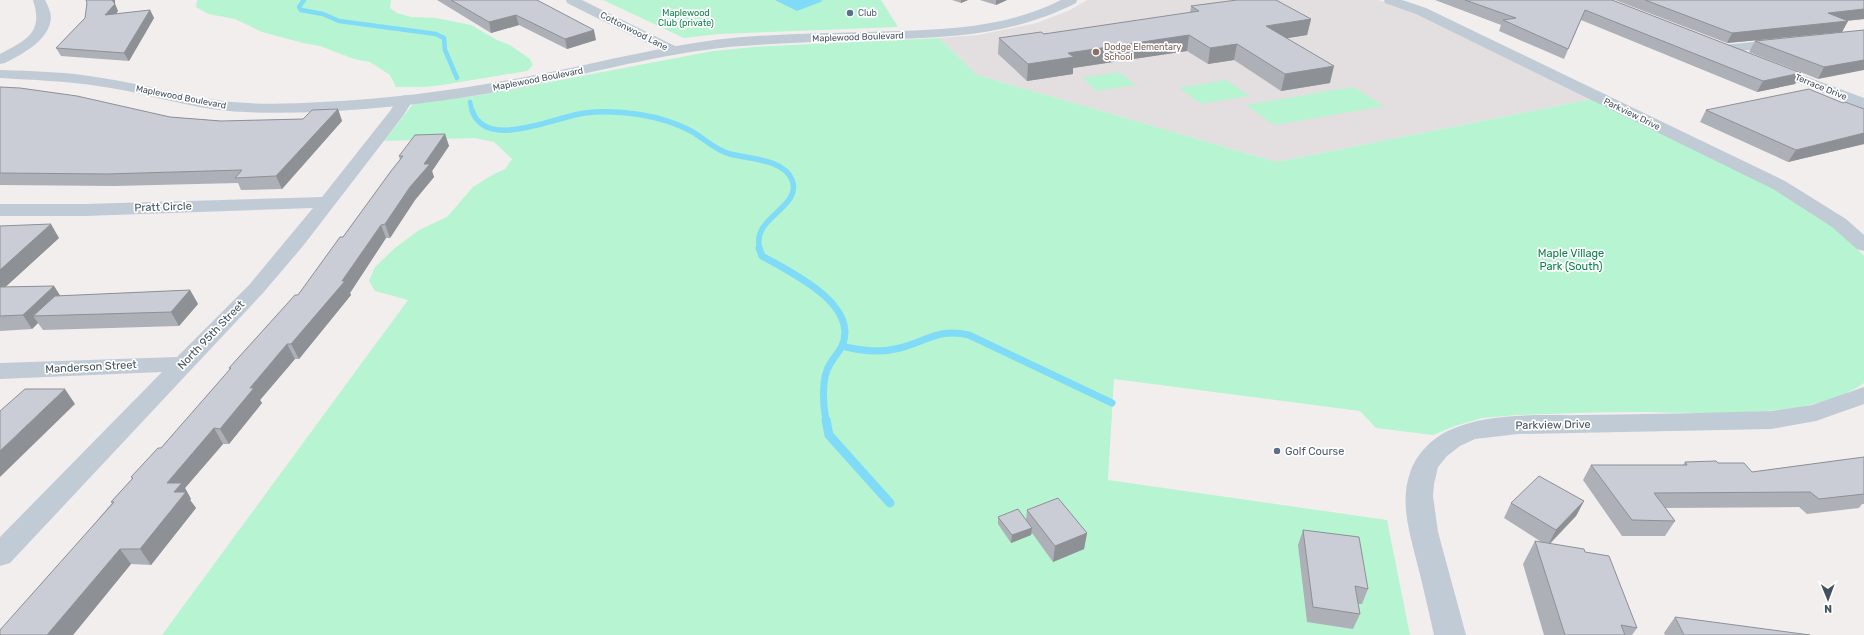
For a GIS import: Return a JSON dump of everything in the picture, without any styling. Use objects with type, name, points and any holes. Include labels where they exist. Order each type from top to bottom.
[{"type":"street","points":[[0,60],[36,35],[44,17],[39,0]]},
{"type":"street","name":"Cottonwood Lane","points":[[572,0],[674,51]]},
{"type":"street","name":"Maplewood Boulevard","points":[[0,74],[86,80],[234,108],[294,108],[405,100],[509,85],[674,51],[736,42],[967,31],[1023,20],[1050,11],[1071,0]]},
{"type":"street","name":"Parkview Drive","points":[[1390,0],[1421,11],[1779,185],[1813,205],[1839,223],[1864,245]]},
{"type":"street","points":[[1723,49],[1796,41]]},
{"type":"street","name":"Terrace Drive","points":[[1709,43],[1864,104]]},
{"type":"street","name":"North 95th Street","points":[[0,555],[256,289],[397,113],[405,100]]},
{"type":"street","name":"Pratt Circle","points":[[0,210],[93,210],[326,202]]},
{"type":"street","name":"Manderson Street","points":[[0,371],[183,364]]},
{"type":"street","name":"Parkview Drive","points":[[1450,635],[1424,531],[1419,502],[1420,487],[1424,471],[1436,452],[1451,440],[1488,428],[1518,425],[1771,420],[1816,413],[1864,395]]},
{"type":"shaded area","points":[[1087,0],[1378,0],[1403,7],[1592,99],[1276,162],[977,75],[939,38],[978,35],[1037,23],[1070,10]]},
{"type":"green space","points":[[197,0],[391,0],[390,8],[397,13],[411,17],[436,18],[471,25],[497,40],[510,45],[530,59],[533,65],[527,71],[442,85],[424,87],[396,87],[390,75],[370,62],[354,59],[320,46],[262,32],[235,19],[208,14],[196,7]]},
{"type":"green space","name":"Maplewood Club (private)","points":[[603,0],[881,0],[898,27],[719,34],[684,38]]},
{"type":"green space","name":"Maple Village Park (South)","points":[[939,38],[977,75],[1276,162],[1592,99],[1763,182],[1833,227],[1853,244],[1864,256],[1864,383],[1841,395],[1813,404],[1782,409],[1716,413],[1613,412],[1517,415],[1482,418],[1455,426],[1433,435],[1376,428],[1360,411],[1114,379],[1108,480],[1387,520],[1410,635],[162,635],[408,300],[375,291],[369,281],[375,267],[395,248],[419,230],[447,217],[473,187],[505,169],[512,159],[494,142],[475,138],[384,141],[413,104],[481,95],[713,51],[754,47]]},
{"type":"green space","points":[[1119,72],[1136,85],[1097,91],[1082,78]]},
{"type":"green space","points":[[1226,80],[1249,96],[1201,104],[1179,88]]},
{"type":"green space","points":[[1353,87],[1384,106],[1274,125],[1246,105]]},
{"type":"water","points":[[775,0],[820,0],[823,1],[797,11]]},
{"type":"building","points":[[86,0],[112,0],[115,4],[105,15],[150,10],[124,53],[56,48],[85,18]]},
{"type":"building","points":[[451,0],[537,0],[594,30],[565,39],[516,15],[489,22]]},
{"type":"building","points":[[1237,0],[1276,0],[1311,19],[1266,26],[1334,66],[1285,74],[1237,44],[1210,48],[1189,35],[1068,53],[1074,57],[1028,64],[999,38],[1041,32],[1044,34],[1199,11],[1191,6]]},
{"type":"building","points":[[1465,0],[1612,0],[1801,73],[1763,81],[1585,10],[1568,49],[1503,20],[1516,18]]},
{"type":"building","points":[[1645,0],[1864,0],[1864,9],[1828,13],[1848,21],[1732,33]]},
{"type":"building","points":[[1864,30],[1864,60],[1824,67],[1755,41]]},
{"type":"building","points":[[0,87],[20,88],[77,96],[170,117],[221,121],[303,119],[312,110],[338,109],[276,176],[235,178],[242,170],[107,174],[0,173]]},
{"type":"building","points":[[1809,89],[1843,103],[1845,102],[1864,109],[1864,133],[1796,150],[1706,110]]},
{"type":"building","points":[[445,134],[424,164],[430,164],[410,187],[385,224],[381,225],[342,281],[345,281],[291,344],[287,344],[250,388],[254,388],[220,429],[214,428],[167,483],[182,483],[174,492],[186,492],[140,549],[120,549],[47,635],[0,635],[0,630],[114,502],[111,502],[133,478],[131,477],[158,448],[161,448],[231,368],[229,368],[295,295],[298,295],[340,237],[343,237],[403,156],[399,156],[415,135]]},
{"type":"building","points":[[51,224],[0,270],[0,226]]},
{"type":"building","points":[[54,286],[23,315],[0,316],[0,287]]},
{"type":"building","points":[[190,290],[171,312],[33,316],[55,296]]},
{"type":"building","points":[[25,389],[65,389],[0,451],[0,411]]},
{"type":"building","points":[[1864,457],[1864,494],[1819,499],[1810,492],[1654,493],[1675,521],[1632,520],[1591,465],[1687,465],[1685,462],[1716,461],[1718,463],[1744,463],[1752,472]]},
{"type":"building","points":[[1539,476],[1584,501],[1556,530],[1511,503]]},
{"type":"building","points":[[1058,498],[1087,533],[1055,546],[1027,510]]},
{"type":"building","points":[[1018,509],[1032,528],[1012,535],[998,517]]},
{"type":"building","points":[[1303,530],[1359,537],[1368,589],[1355,586],[1360,614],[1313,607]]},
{"type":"building","points":[[1535,541],[1584,549],[1585,552],[1609,556],[1637,628],[1621,625],[1625,635],[1565,635]]},
{"type":"building","points":[[1675,617],[1810,635],[1684,635]]},
{"type":"waterway","points":[[304,0],[299,7],[301,10],[323,14],[339,21],[436,34],[444,38],[445,50],[457,78]]},
{"type":"waterway","points":[[470,102],[472,111]]},
{"type":"waterway","points":[[472,110],[479,122],[491,129],[506,130],[523,128],[585,113],[612,112],[640,114],[679,125],[715,147],[730,154],[774,164],[788,173],[792,180],[793,190],[790,198],[784,206],[762,229],[759,238],[760,249]]},
{"type":"waterway","points":[[759,248],[762,256],[804,280],[832,303],[841,316],[845,331],[842,346]]},
{"type":"waterway","points":[[842,346],[864,350],[893,350],[941,334],[958,333],[969,335],[1112,403]]},
{"type":"waterway","points":[[826,421],[824,407],[825,377],[827,370],[842,346]]},
{"type":"waterway","points":[[826,420],[829,435],[890,503]]},
{"type":"place","name":"Club","points":[[850,13]]},
{"type":"place","name":"Dodge Elementary School","points":[[1096,52]]},
{"type":"place","name":"Golf Course","points":[[1277,451]]}]
